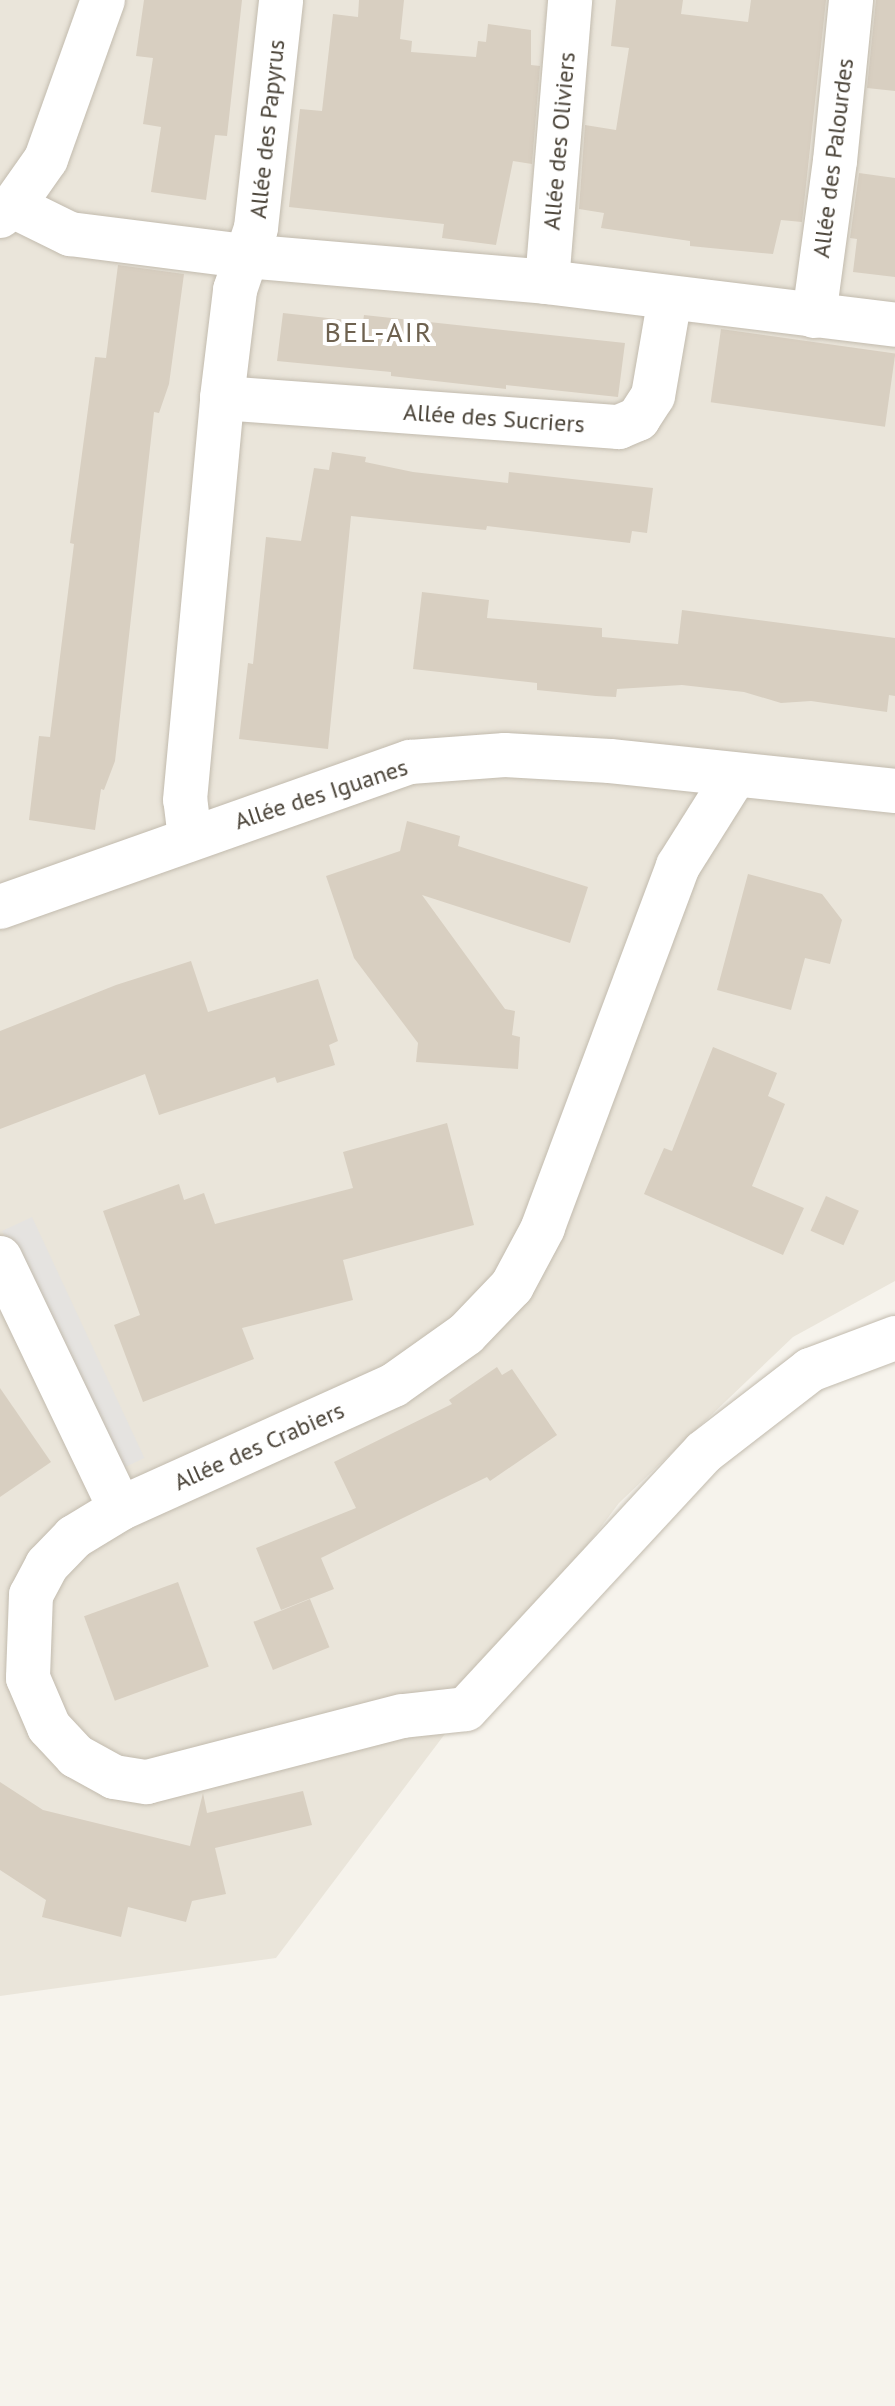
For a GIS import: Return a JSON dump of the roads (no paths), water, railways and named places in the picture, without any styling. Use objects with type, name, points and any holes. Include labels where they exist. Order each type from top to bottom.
[{"type":"street","points":[[103,0],[46,159],[6,211],[70,234],[245,256],[547,282],[895,325]]},
{"type":"street","name":"Allée des Papyrus","points":[[190,838],[185,800],[222,398],[235,290],[256,228],[281,0]]},
{"type":"street","name":"Allée des Oliviers","points":[[547,282],[570,0]]},
{"type":"street","name":"Allée des Palourdes","points":[[814,316],[835,161],[851,0]]},
{"type":"street","name":"Allée des Sucriers","points":[[222,398],[619,427],[638,419],[653,396],[670,298]]},
{"type":"street","name":"Allée des Iguanes","points":[[0,907],[410,762],[505,755],[610,761],[734,777],[895,791]]},
{"type":"street","name":"Allée des Crabiers","points":[[734,777],[678,866],[543,1228],[512,1286],[466,1334],[394,1385],[120,1509],[74,1537],[47,1565],[31,1595],[27,1634],[28,1678],[49,1727],[76,1756],[114,1777],[147,1782],[403,1716],[466,1709],[704,1452],[810,1370],[895,1338]]},
{"type":"street","points":[[0,1258],[120,1509]]},
{"type":"district","name":"BEL-AIR","points":[[379,332]]}]
